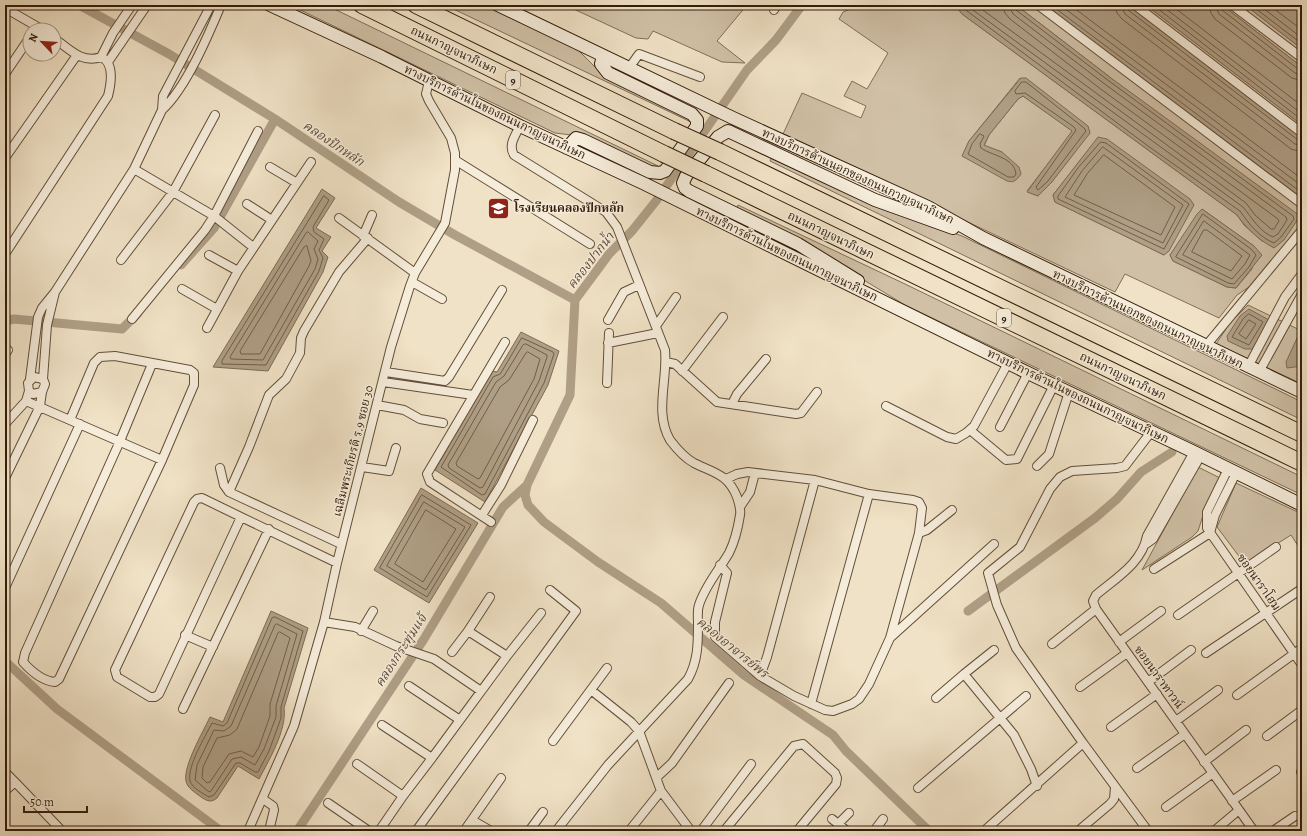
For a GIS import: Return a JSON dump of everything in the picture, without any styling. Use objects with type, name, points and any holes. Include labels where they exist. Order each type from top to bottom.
[{"type":"highway","name":"ถนนกาญจนาภิเษก","points":[[362,5],[664,154],[1302,462]]},
{"type":"highway","name":"ถนนกาญจนาภิเษก","points":[[416,5],[1302,434]]},
{"type":"main road","name":"ทางบริการด้านในของถนนกาญจนาภิเษก","points":[[270,5],[520,126],[644,184],[895,306],[1028,373],[1198,453],[1302,505]]},
{"type":"main road","name":"ทางบริการด้านนอกของถนนกาญจนาภิเษก","points":[[498,5],[733,118],[928,207],[983,238],[1205,347],[1302,392]]},
{"type":"main road","points":[[567,148],[572,140],[576,138],[650,172],[660,173],[665,171],[697,126],[697,120],[692,114],[608,73],[601,64],[602,56]]},
{"type":"main road","points":[[895,306],[798,244],[689,191],[685,188],[683,183],[686,176],[718,137],[728,131],[875,200],[983,238]]},
{"type":"main road","points":[[875,200],[882,200],[886,193],[881,185]]},
{"type":"street","points":[[5,254],[108,96],[110,81],[105,59],[113,33],[132,5]]},
{"type":"street","points":[[62,44],[77,55],[93,60],[105,59],[124,40],[147,5]]},
{"type":"street","points":[[42,392],[38,394],[30,391],[27,387],[30,379],[36,324],[42,308],[55,292],[134,169],[162,110],[163,96],[182,57],[211,5]]},
{"type":"street","points":[[162,110],[173,100],[204,43],[221,5]]},
{"type":"street","points":[[1038,5],[1302,204]]},
{"type":"street","points":[[1135,5],[1302,133]]},
{"type":"street","points":[[1232,5],[1302,58]]},
{"type":"street","points":[[5,8],[27,22]]},
{"type":"street","points":[[5,74],[22,49]]},
{"type":"street","points":[[629,68],[639,54],[700,77]]},
{"type":"street","points":[[5,158],[77,55]]},
{"type":"street","name":"เฉลิมพระเกียรติ ร.9 ซอย 30","points":[[248,831],[294,726],[324,622],[336,562],[362,467],[391,347],[415,273],[444,223],[455,160],[451,138],[426,94],[429,81]]},
{"type":"street","points":[[121,260],[173,192],[215,115]]},
{"type":"street","points":[[520,126],[511,144],[514,155],[606,212],[618,227],[665,350],[666,362],[662,406],[663,421],[670,439],[678,450],[693,462],[726,479],[733,486],[741,513],[737,532],[729,552],[712,579],[698,607],[698,653],[693,670],[688,679],[608,765],[556,831]]},
{"type":"street","points":[[132,319],[216,217],[258,131]]},
{"type":"street","points":[[455,160],[590,244]]},
{"type":"street","points":[[207,328],[253,247],[311,162]]},
{"type":"street","points":[[270,167],[297,183]]},
{"type":"street","points":[[134,169],[216,217],[253,247]]},
{"type":"street","points":[[247,204],[272,220]]},
{"type":"street","points":[[228,492],[249,447],[269,395],[276,386],[286,379],[300,353],[301,338],[304,331],[339,272],[365,237],[372,216]]},
{"type":"street","points":[[339,218],[415,273]]},
{"type":"street","points":[[1205,347],[1302,230]]},
{"type":"street","points":[[209,256],[238,271]]},
{"type":"street","points":[[1248,366],[1285,297],[1302,274]]},
{"type":"street","points":[[412,282],[442,299]]},
{"type":"street","points":[[608,320],[624,292],[639,285]]},
{"type":"street","points":[[182,289],[217,309]]},
{"type":"street","points":[[386,372],[445,381],[449,378],[502,290]]},
{"type":"street","points":[[5,478],[40,406],[45,384],[43,380],[47,325],[55,292]]},
{"type":"street","points":[[1259,372],[1302,294]]},
{"type":"street","points":[[608,343],[657,330],[676,297]]},
{"type":"street","points":[[682,371],[723,318]]},
{"type":"street","points":[[607,383],[609,333]]},
{"type":"street","points":[[492,522],[430,482],[427,474],[505,342]]},
{"type":"street","points":[[70,420],[94,363],[100,357],[115,356],[190,370],[194,373],[196,379],[162,460],[59,679],[55,682],[48,681],[28,667],[23,662],[25,653],[120,441],[152,364]]},
{"type":"street","points":[[732,404],[737,394],[766,359]]},
{"type":"street","points":[[666,362],[675,364],[717,402],[796,414],[801,413],[817,392]]},
{"type":"street","points":[[886,406],[947,437],[956,439],[970,430],[984,409],[1008,363]]},
{"type":"street","points":[[1000,427],[1028,373]]},
{"type":"street","points":[[30,379],[34,377],[43,380]]},
{"type":"street","points":[[383,382],[473,395]]},
{"type":"street","points":[[970,430],[1006,460],[1017,459],[1054,385]]},
{"type":"street","points":[[5,424],[26,401],[30,391]]},
{"type":"street","points":[[1037,466],[1049,454],[1069,392]]},
{"type":"street","points":[[26,401],[162,460]]},
{"type":"street","points":[[377,405],[404,410],[420,419],[443,423]]},
{"type":"street","points":[[482,515],[501,485],[533,420]]},
{"type":"street","points":[[5,588],[80,424]]},
{"type":"street","points":[[1148,831],[1083,743],[1016,648],[997,604],[988,579],[988,573],[1020,547],[1050,489],[1060,477],[1072,471],[1118,468],[1125,466],[1151,432]]},
{"type":"street","points":[[362,467],[389,472],[396,448]]},
{"type":"street","points":[[1052,644],[1096,609],[1093,601],[1096,594],[1132,566],[1146,544],[1154,539],[1198,453]]},
{"type":"street","points":[[220,468],[224,485],[228,492],[341,544]]},
{"type":"street","points":[[1154,569],[1210,532],[1232,471]]},
{"type":"street","points":[[720,565],[727,573],[715,622],[716,637],[760,676],[812,704],[825,710],[833,711],[846,707],[859,699],[876,671],[890,638],[919,534],[922,508],[919,502],[869,494],[814,480],[755,473],[737,474],[726,479]]},
{"type":"street","points":[[740,507],[750,492],[755,473]]},
{"type":"street","points":[[760,676],[767,657],[814,480]]},
{"type":"street","points":[[812,704],[869,494]]},
{"type":"street","points":[[241,517],[185,635],[159,694],[155,697],[150,697],[117,678],[116,670],[194,502],[197,499],[202,498],[336,562]]},
{"type":"street","points":[[919,534],[927,530],[952,510]]},
{"type":"street","points":[[183,709],[269,529]]},
{"type":"street","name":"ซอยนาราโฮม","points":[[1210,532],[1302,665]]},
{"type":"street","points":[[890,638],[994,544]]},
{"type":"street","points":[[1178,614],[1276,547]]},
{"type":"street","points":[[416,831],[576,611],[550,590]]},
{"type":"street","points":[[1206,653],[1300,590]]},
{"type":"street","points":[[452,652],[468,631],[490,597]]},
{"type":"street","name":"ซอยนาราทาวน์","points":[[1096,609],[1254,831]]},
{"type":"street","points":[[361,631],[373,611]]},
{"type":"street","points":[[1119,642],[1161,611]]},
{"type":"street","points":[[379,831],[403,796],[507,656],[541,613]]},
{"type":"street","points":[[324,622],[355,627],[397,646],[432,659],[481,691]]},
{"type":"street","points":[[468,631],[507,656]]},
{"type":"street","points":[[185,635],[213,646]]},
{"type":"street","points":[[1237,695],[1302,648]]},
{"type":"street","points":[[936,698],[994,650]]},
{"type":"street","points":[[1148,682],[1190,650]]},
{"type":"street","points":[[1080,687],[1127,653]]},
{"type":"street","points":[[553,741],[607,668]]},
{"type":"street","points":[[964,674],[1017,740],[1031,768],[1037,786]]},
{"type":"street","points":[[657,777],[672,763],[729,683]]},
{"type":"street","points":[[409,686],[460,720]]},
{"type":"street","points":[[591,690],[631,722],[639,731],[661,791],[692,831]]},
{"type":"street","points":[[1176,721],[1218,690]]},
{"type":"street","points":[[1110,727],[1157,694]]},
{"type":"street","points":[[918,788],[1026,696]]},
{"type":"street","points":[[1266,736],[1302,710]]},
{"type":"street","points":[[382,725],[432,758]]},
{"type":"street","points":[[1204,762],[1246,730]]},
{"type":"street","points":[[1137,768],[1185,734]]},
{"type":"street","points":[[984,831],[1037,786],[1083,743]]},
{"type":"street","points":[[724,831],[794,746],[803,744],[838,778],[836,784],[797,831]]},
{"type":"street","points":[[356,764],[403,796]]},
{"type":"street","points":[[701,831],[751,764]]},
{"type":"street","points":[[1232,800],[1276,770]]},
{"type":"street","points":[[5,772],[62,831]]},
{"type":"street","points":[[1166,807],[1213,773]]},
{"type":"street","points":[[464,831],[501,778]]},
{"type":"street","points":[[5,791],[14,782]]},
{"type":"street","points":[[1078,831],[1110,804],[1114,799],[1115,787]]},
{"type":"street","points":[[630,831],[661,791]]},
{"type":"street","points":[[263,799],[273,806],[274,810],[268,831]]},
{"type":"street","points":[[328,803],[369,831]]},
{"type":"street","points":[[1214,831],[1239,810]]},
{"type":"street","points":[[529,831],[543,812]]},
{"type":"street","points":[[846,831],[835,821],[849,813]]},
{"type":"street","points":[[1273,831],[1295,816]]},
{"type":"street","points":[[874,831],[883,819]]},
{"type":"street","points":[[472,820],[491,831]]},
{"type":"shaded area","points":[[290,5],[326,5],[658,166],[656,169],[571,135],[555,133]]},
{"type":"shaded area","points":[[445,5],[483,5],[577,49],[601,73],[688,115],[691,122]]},
{"type":"shaded area","points":[[565,5],[747,5],[717,41],[745,63],[722,62],[653,31],[648,39],[636,38]]},
{"type":"shaded area","points":[[860,5],[955,5],[962,14],[1237,215],[1244,225],[1263,242],[1111,78],[1016,5],[1045,5],[1302,198],[1302,225],[1249,287],[1237,295],[1219,318],[1125,274],[1115,292],[783,134],[802,93],[861,118],[866,106],[844,96],[852,81],[867,89],[888,53],[839,19],[843,12]],"holes":[[[1020,78],[1090,132],[1051,183],[1038,196],[1027,191],[1073,131],[1023,96],[1018,99],[989,135],[984,146],[1002,152],[964,152],[969,141]],[[1098,138],[1164,255],[1055,202],[1053,195]],[[1202,209],[1254,246],[1252,269],[1236,288],[1227,287],[1173,261],[1170,255]]]},
{"type":"shaded area","points":[[1128,5],[1146,5],[1302,125],[1302,138]]},
{"type":"shaded area","points":[[1222,5],[1245,5],[1302,49],[1302,67]]},
{"type":"shaded area","points":[[773,155],[895,211],[962,236],[1302,402],[1302,420],[770,161]]},
{"type":"shaded area","points":[[738,205],[905,284],[1302,477],[1302,495],[905,305],[819,253],[735,211]]},
{"type":"shaded area","points":[[1248,305],[1302,331],[1302,384],[1216,344],[1230,323]]},
{"type":"shaded area","points":[[1198,467],[1220,478],[1207,503],[1198,531],[1192,537],[1142,570]]},
{"type":"shaded area","points":[[1236,483],[1302,514],[1302,552],[1291,535],[1247,563],[1244,563],[1217,527]]},
{"type":"water","points":[[955,5],[1016,5],[1111,78],[1300,216],[1284,240],[1274,248],[1269,245],[1254,234],[1237,215],[962,14]]},
{"type":"water","points":[[1045,5],[1128,5],[1302,138],[1302,198]]},
{"type":"water","points":[[1146,5],[1222,5],[1302,67],[1302,125]]},
{"type":"water","points":[[1245,5],[1302,5],[1302,49]]},
{"type":"water","points":[[1021,78],[1026,78],[1088,126],[1090,133],[1051,183],[1038,196],[1027,192],[1072,131],[1023,96],[1018,99],[989,135],[984,145],[1002,152],[1019,167],[1021,174],[1017,179],[1012,182],[1007,181],[962,156],[969,141]]},
{"type":"water","points":[[1098,137],[1107,139],[1190,199],[1194,205],[1169,251],[1164,255],[1055,202],[1053,195]]},
{"type":"water","points":[[322,189],[335,198],[316,228],[331,237],[322,251],[328,257],[323,272],[268,371],[213,367]]},
{"type":"water","points":[[1202,209],[1254,246],[1262,255],[1236,288],[1227,287],[1173,261],[1170,255],[1197,214]]},
{"type":"water","points":[[1249,309],[1269,320],[1253,349],[1245,349],[1228,341],[1227,336],[1240,316]]},
{"type":"water","points":[[521,332],[559,351],[548,385],[485,502],[435,470],[492,371],[497,372]]},
{"type":"water","points":[[1298,336],[1302,337],[1302,366],[1287,368],[1286,362]]},
{"type":"water","points":[[421,488],[478,523],[429,603],[374,570]]},
{"type":"water","points":[[271,611],[308,628],[284,708],[283,726],[280,735],[259,779],[238,766],[217,798],[213,801],[207,800],[194,792],[187,784],[186,775],[190,758],[210,717],[223,722]]},
{"type":"waterway","name":"คลองปักหลัก","points":[[79,5],[169,54],[275,119],[399,202],[455,235],[575,300]]},
{"type":"waterway","name":"คลองปากน้ำ","points":[[802,5],[776,40],[747,70],[656,201],[632,231],[609,254],[575,300],[570,395],[527,485],[525,495],[528,505],[544,522],[598,562],[661,603],[744,675],[833,735],[846,751],[929,831]]},
{"type":"waterway","points":[[181,265],[214,228],[275,119]]},
{"type":"waterway","points":[[5,321],[14,319],[122,329],[138,313]]},
{"type":"waterway","points":[[968,611],[1095,518],[1117,499],[1141,472],[1172,452]]},
{"type":"waterway","name":"คลองกระทุ่มแจ้","points":[[297,831],[424,639],[503,507],[527,485]]},
{"type":"waterway","points":[[5,661],[57,709],[221,831]]},
{"type":"place","name":"โรงเรียนคลองปักหลัก","points":[[499,208]]},
{"type":"water label","name":"คลองอาจารย์พร","points":[[733,647]]}]
